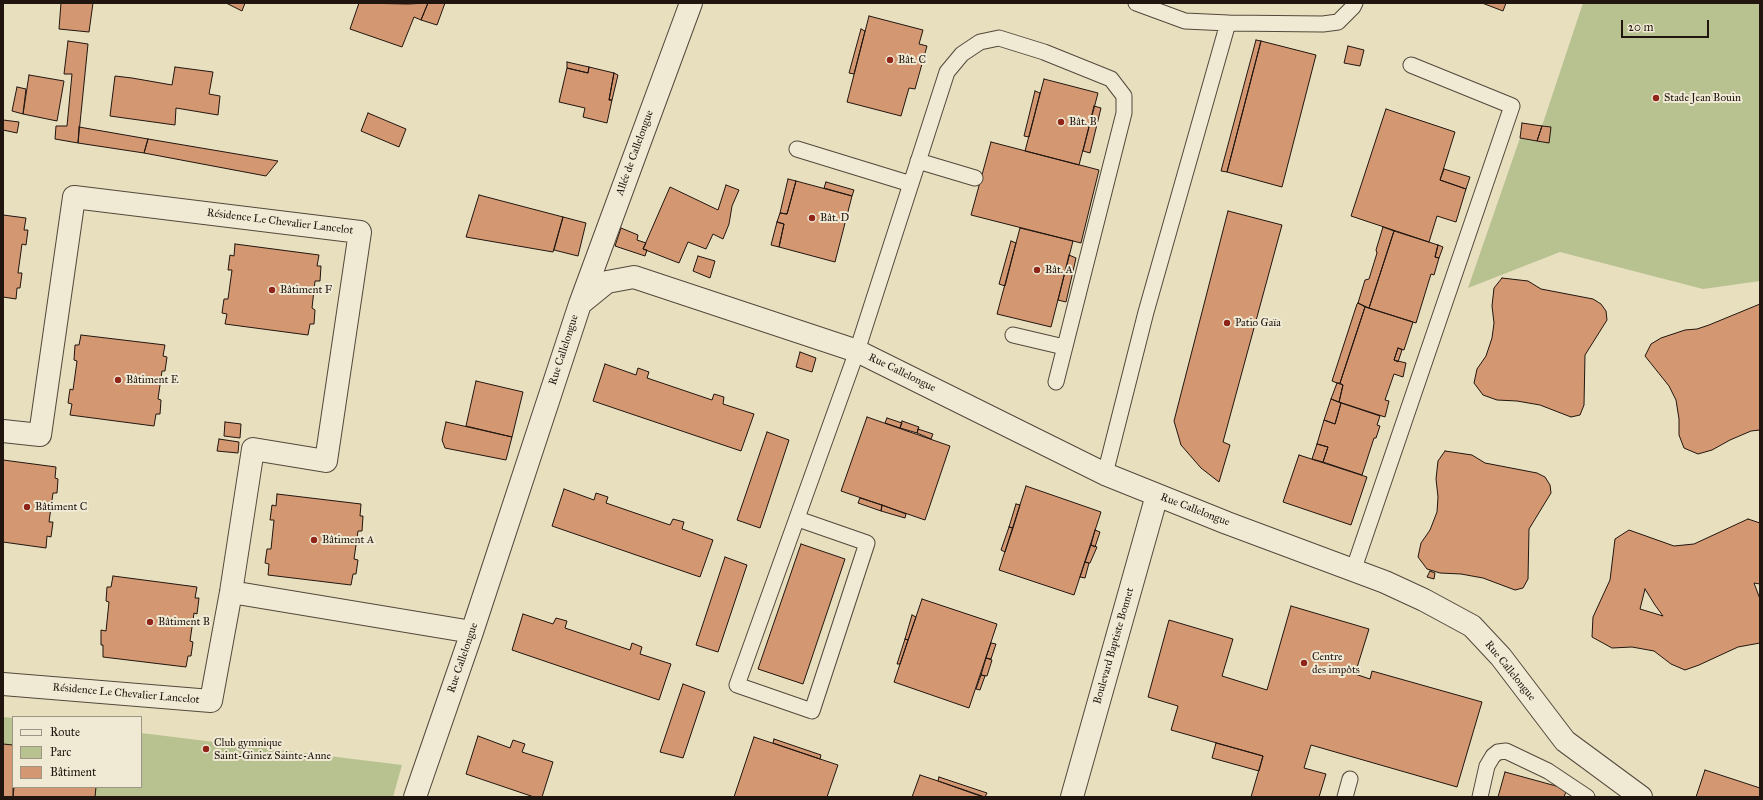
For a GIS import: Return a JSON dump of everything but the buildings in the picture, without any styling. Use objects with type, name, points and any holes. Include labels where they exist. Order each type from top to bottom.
[{"type":"street","name":"Allée de Callelongue","points":[[580,304],[689,3]]},
{"type":"street","name":"Résidence Le Chevalier Lancelot","points":[[3,431],[40,435],[74,197],[360,232],[326,461],[253,449],[231,592],[211,701],[3,684]]},
{"type":"street","name":"Rue Callelongue","points":[[414,797],[472,632],[580,304],[607,282],[634,277],[857,351],[1105,474],[1353,571],[1385,582],[1424,600],[1472,626],[1501,657],[1565,741],[1641,797]]},
{"type":"street","name":"Boulevard Baptiste Bonnet","points":[[1072,797],[1144,536],[1157,495]]},
{"type":"street","points":[[231,592],[472,632]]},
{"type":"lane","points":[[1136,3],[1185,21],[1323,24],[1338,22],[1355,3]]},
{"type":"lane","points":[[1105,474],[1146,312],[1228,23]]},
{"type":"lane","points":[[798,519],[867,543],[812,711],[738,685],[857,351],[947,72],[962,54],[980,42],[999,38],[1026,46],[1111,79],[1124,96],[1124,114],[1056,382]]},
{"type":"lane","points":[[1353,571],[1512,106],[1411,65]]},
{"type":"lane","points":[[797,149],[911,184]]},
{"type":"lane","points":[[918,162],[975,178]]},
{"type":"lane","points":[[1013,335],[1064,347]]},
{"type":"lane","points":[[1480,797],[1490,761],[1498,752],[1506,751],[1548,771],[1587,797]]},
{"type":"lane","points":[[1345,797],[1350,779]]},
{"type":"green space","points":[[1583,3],[1760,3],[1760,281],[1703,289],[1560,252],[1468,288],[1520,138],[1537,141]]},
{"type":"green space","name":"Club gymnique Saint-Giniez Sainte-Anne","points":[[3,717],[12,718],[12,788],[142,788],[142,733],[402,765],[393,797],[3,797]]},
{"type":"place","name":"Bât. C","points":[[890,60]]},
{"type":"place","name":"Stade Jean Bouin","points":[[1656,98]]},
{"type":"place","name":"Bât. B","points":[[1061,122]]},
{"type":"place","name":"Bât. D","points":[[812,218]]},
{"type":"place","name":"Bât. A","points":[[1037,270]]},
{"type":"place","name":"Bâtiment F","points":[[272,290]]},
{"type":"place","name":"Patio Gaïa","points":[[1227,323]]},
{"type":"place","name":"Bâtiment E","points":[[118,380]]},
{"type":"place","name":"Bâtiment C","points":[[27,507]]},
{"type":"place","name":"Bâtiment A","points":[[314,540]]},
{"type":"place","name":"Bâtiment B","points":[[150,622]]},
{"type":"place","name":"Centre des impôts","points":[[1304,663]]},
{"type":"place","name":"Club gymnique Saint-Giniez Sainte-Anne","points":[[206,749]]}]
